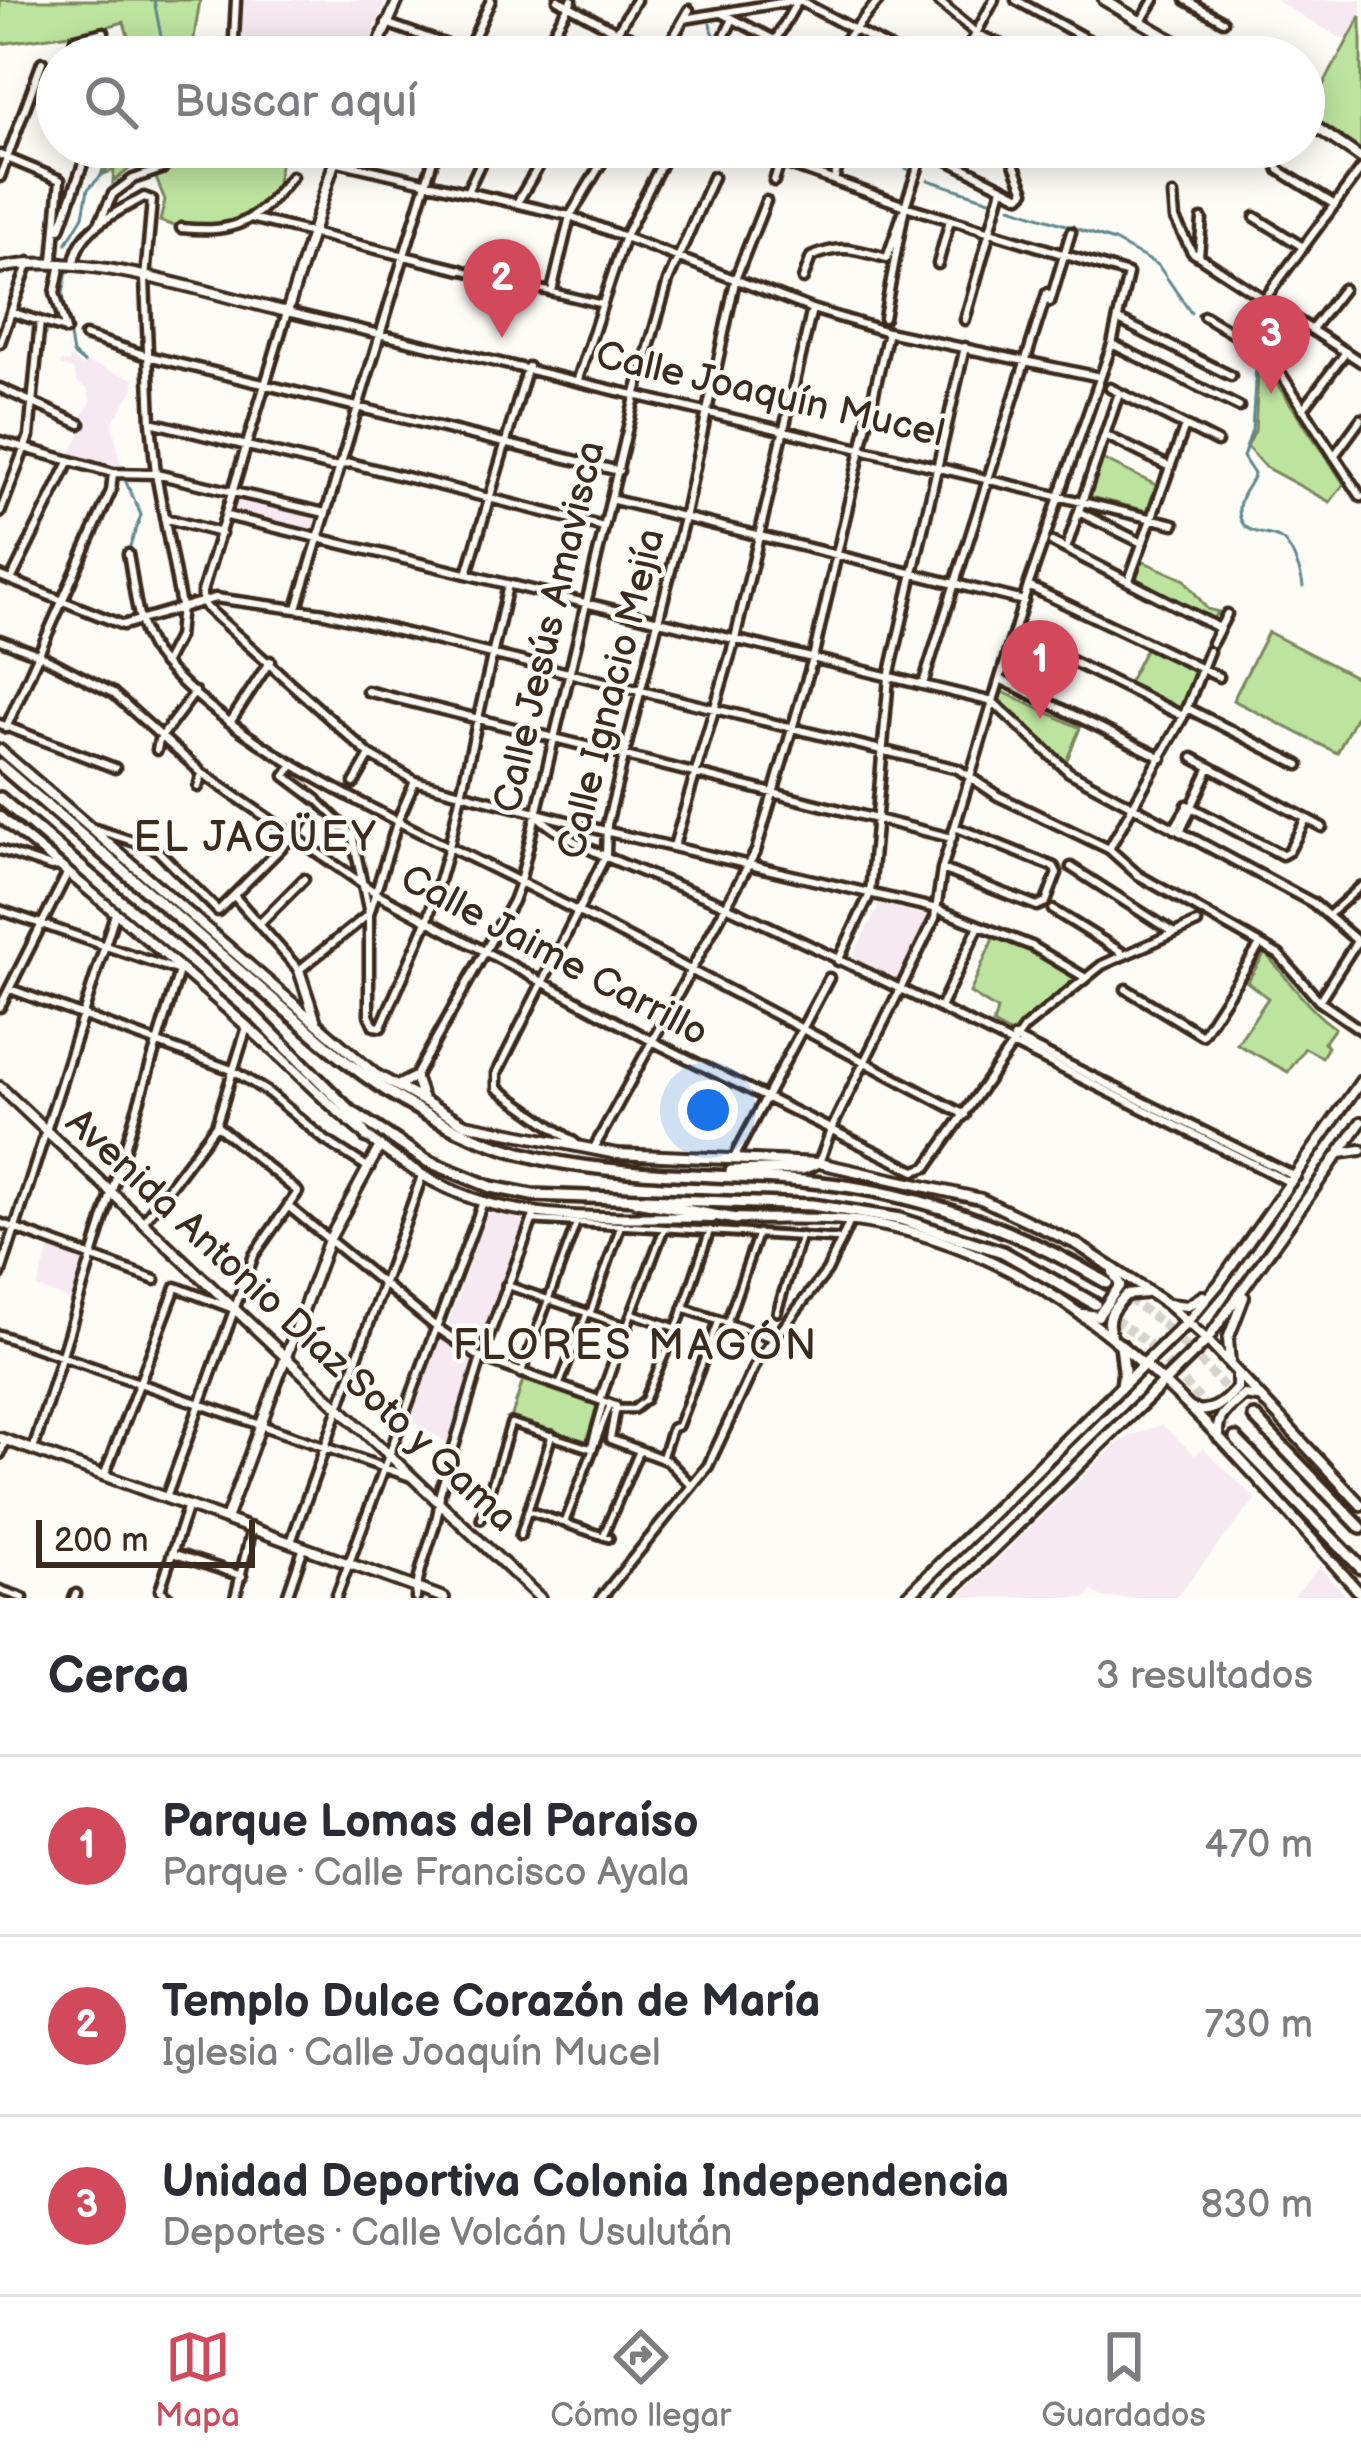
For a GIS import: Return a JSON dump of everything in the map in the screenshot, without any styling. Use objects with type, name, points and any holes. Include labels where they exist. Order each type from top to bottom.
[{"type":"main road","points":[[6,762],[26,788],[340,1057],[399,1100],[471,1136],[545,1159],[849,1186],[934,1204],[1030,1241],[1107,1283]]},
{"type":"main road","points":[[0,798],[252,1013],[345,1106],[367,1137]]},
{"type":"main road","points":[[322,1096],[345,1106],[427,1161],[491,1187],[547,1196],[812,1205],[900,1219],[1003,1252],[1095,1304]]},
{"type":"main road","points":[[699,1174],[802,1169],[816,1164]]},
{"type":"main road","points":[[626,1198],[736,1219]]},
{"type":"main road","points":[[906,1598],[1187,1322]]},
{"type":"main road","points":[[942,1598],[1207,1340]]},
{"type":"main road","points":[[1118,1342],[1124,1370],[1121,1386]]},
{"type":"main road","points":[[1254,1417],[1361,1528]]},
{"type":"main road","points":[[1235,1438],[1361,1568]]},
{"type":"street","points":[[234,36],[236,0]]},
{"type":"street","points":[[381,36],[398,0]]},
{"type":"street","points":[[474,36],[490,0]]},
{"type":"street","points":[[558,0],[626,36]]},
{"type":"street","points":[[615,36],[636,0]]},
{"type":"street","points":[[777,36],[798,0]]},
{"type":"street","points":[[684,20],[798,0],[867,36]]},
{"type":"street","points":[[848,36],[879,0]]},
{"type":"street","points":[[938,0],[981,36]]},
{"type":"street","points":[[977,34],[994,0]]},
{"type":"street","points":[[1016,0],[1080,36]]},
{"type":"street","points":[[1104,0],[1165,36]]},
{"type":"street","points":[[1141,21],[1154,0]]},
{"type":"street","points":[[1186,0],[1223,21]]},
{"type":"street","points":[[551,36],[570,3]]},
{"type":"street","points":[[675,36],[689,10]]},
{"type":"street","points":[[722,13],[766,36]]},
{"type":"street","points":[[724,36],[732,21]]},
{"type":"street","points":[[386,23],[420,36]]},
{"type":"street","points":[[87,36],[104,32]]},
{"type":"street","points":[[0,177],[3,157],[36,77]]},
{"type":"street","points":[[1325,133],[1361,158]]},
{"type":"street","points":[[3,157],[60,181],[55,293],[66,330],[11,312]]},
{"type":"street","points":[[58,232],[81,168]]},
{"type":"street","points":[[98,226],[108,200],[133,179],[163,168]]},
{"type":"street","points":[[202,600],[332,168]]},
{"type":"street","points":[[365,168],[570,215],[812,309],[888,332],[1100,377]]},
{"type":"street","points":[[297,608],[430,168]]},
{"type":"street","points":[[467,192],[478,168]]},
{"type":"street","points":[[517,203],[538,168]]},
{"type":"street","points":[[552,291],[570,215],[598,168]]},
{"type":"street","points":[[578,380],[625,236],[659,168]]},
{"type":"street","points":[[773,182],[778,168]]},
{"type":"street","points":[[800,168],[905,209],[1128,274],[1112,344],[1028,586],[942,869],[937,909],[816,1164]]},
{"type":"street","points":[[834,180],[838,168]]},
{"type":"street","points":[[803,279],[811,257],[832,248],[849,247],[887,258],[918,168]]},
{"type":"street","points":[[964,168],[1017,196],[1023,194],[1024,180],[1018,168]]},
{"type":"street","points":[[1278,168],[1334,205]]},
{"type":"street","points":[[1238,336],[1361,169]]},
{"type":"street","points":[[181,228],[225,230],[251,218],[268,207],[292,176]]},
{"type":"street","name":"Calle Jesús Amavisca","points":[[415,1077],[520,882],[636,393],[668,281],[713,177]]},
{"type":"street","points":[[965,320],[1002,188]]},
{"type":"street","points":[[1173,195],[1180,234],[1199,256],[1359,358]]},
{"type":"street","points":[[74,264],[77,242],[148,197],[154,205],[145,279],[151,422],[181,606],[178,637],[164,664]]},
{"type":"street","points":[[108,200],[124,209]]},
{"type":"street","name":"Calle Ignacio Mejía","points":[[578,1145],[495,1083],[606,855],[623,755],[684,518],[736,277],[766,202]]},
{"type":"street","points":[[884,318],[905,209]]},
{"type":"street","points":[[1255,217],[1303,248]]},
{"type":"street","points":[[251,218],[603,304]]},
{"type":"street","points":[[1199,256],[1202,219]]},
{"type":"street","points":[[938,264],[950,220]]},
{"type":"street","points":[[923,685],[1070,232]]},
{"type":"street","points":[[0,343],[29,262]]},
{"type":"street","name":"Calle Joaquín Mucel","points":[[0,268],[57,262],[145,279],[1174,524]]},
{"type":"street","points":[[1312,329],[1343,289]]},
{"type":"street","points":[[674,847],[735,639],[812,309]]},
{"type":"street","points":[[1204,316],[1268,354],[1361,497]]},
{"type":"street","points":[[1119,320],[1231,376]]},
{"type":"street","points":[[0,513],[26,449],[40,321]]},
{"type":"street","points":[[594,1148],[749,865],[813,658],[888,332]]},
{"type":"street","points":[[86,336],[148,356],[619,471]]},
{"type":"street","points":[[1112,344],[1239,407]]},
{"type":"street","points":[[838,961],[870,894],[889,676],[965,347]]},
{"type":"street","points":[[1303,409],[1346,352]]},
{"type":"street","points":[[467,574],[528,367]]},
{"type":"street","points":[[0,388],[80,424]]},
{"type":"street","points":[[1110,388],[1217,442]]},
{"type":"street","points":[[1066,549],[1119,393]]},
{"type":"street","points":[[1334,456],[1361,419]]},
{"type":"street","points":[[151,422],[332,467],[350,463],[604,527]]},
{"type":"street","points":[[1129,581],[1185,426]]},
{"type":"street","points":[[1105,435],[1170,467]]},
{"type":"street","points":[[0,441],[113,473],[156,474],[326,513]]},
{"type":"street","points":[[11,580],[69,462]]},
{"type":"street","points":[[113,473],[111,490],[64,601],[3,726],[115,768]]},
{"type":"street","points":[[613,500],[1024,601]]},
{"type":"street","points":[[1079,512],[1142,543]]},
{"type":"street","points":[[226,516],[993,702],[1069,772],[1330,914],[1360,940],[1319,1001]]},
{"type":"street","points":[[164,518],[221,533]]},
{"type":"street","points":[[1052,542],[1217,627]]},
{"type":"street","points":[[128,554],[142,637],[195,692],[295,764],[965,1115],[1015,1041],[1084,977],[1123,953],[1197,923]]},
{"type":"street","points":[[0,576],[123,625],[215,598],[297,608],[958,769],[1002,798],[1108,849],[1138,875],[1292,966],[1319,1001],[1361,1030]]},
{"type":"street","points":[[295,764],[285,776],[352,834],[369,914],[369,1016],[377,1028],[428,919],[449,847],[508,585]]},
{"type":"street","points":[[1028,586],[1219,677]]},
{"type":"street","points":[[202,600],[370,755],[416,781],[608,832],[937,909],[1032,946],[1084,977]]},
{"type":"street","points":[[1108,849],[1162,758],[1217,627],[1227,614]]},
{"type":"street","points":[[1014,633],[1299,765]]},
{"type":"street","name":"Calle Jaime Carrillo","points":[[0,640],[113,693],[202,773],[376,893],[652,1041],[901,1166],[922,1171],[965,1115]]},
{"type":"street","points":[[231,721],[270,661]]},
{"type":"street","points":[[1000,680],[1162,758]]},
{"type":"street","points":[[367,691],[952,838]]},
{"type":"street","points":[[157,750],[195,692]]},
{"type":"street","points":[[0,751],[6,762],[317,1024],[424,1102],[464,1124],[616,1154],[735,1156],[816,1164],[981,1199],[1078,1245],[1167,1304],[1207,1340],[1361,1504]]},
{"type":"street","points":[[354,783],[370,755]]},
{"type":"street","points":[[1193,758],[1322,827]]},
{"type":"street","points":[[1177,831],[1210,767]]},
{"type":"street","points":[[198,787],[202,773]]},
{"type":"street","points":[[299,970],[369,914],[398,820],[416,781]]},
{"type":"street","points":[[1191,805],[1282,855],[1306,819]]},
{"type":"street","points":[[536,813],[606,855],[1015,1041],[1293,1180]]},
{"type":"street","points":[[0,817],[247,1027],[379,1148],[422,1176],[483,1202],[576,1224],[840,1239]]},
{"type":"street","points":[[86,826],[161,853],[218,911],[306,818]]},
{"type":"street","points":[[131,840],[135,826]]},
{"type":"street","points":[[955,827],[1058,870],[1072,867],[1175,934]]},
{"type":"street","points":[[161,853],[170,842]]},
{"type":"street","points":[[0,850],[64,869]]},
{"type":"street","points":[[0,1007],[43,926],[64,869]]},
{"type":"street","points":[[942,869],[1043,906],[1058,870]]},
{"type":"street","points":[[259,924],[304,879]]},
{"type":"street","points":[[1330,914],[1361,886]]},
{"type":"street","points":[[235,897],[299,970],[317,1024]]},
{"type":"street","points":[[0,910],[179,970]]},
{"type":"street","points":[[1053,910],[1123,953]]},
{"type":"street","points":[[0,1275],[115,914]]},
{"type":"street","points":[[940,1008],[979,926]]},
{"type":"street","points":[[1126,989],[1202,1035],[1260,946]]},
{"type":"street","points":[[33,1450],[179,970]]},
{"type":"street","points":[[735,1156],[829,978]]},
{"type":"street","points":[[10,989],[232,1070],[369,1168]]},
{"type":"street","points":[[143,1222],[216,1125],[247,1027]]},
{"type":"street","points":[[396,1086],[415,1077],[424,1102]]},
{"type":"street","points":[[1187,1322],[1219,1284],[1361,1081]]},
{"type":"street","name":"Avenida Antonio Díaz Soto y Gama","points":[[0,1087],[540,1598]]},
{"type":"street","points":[[1348,1101],[1361,1110]]},
{"type":"street","points":[[1207,1340],[1361,1122]]},
{"type":"street","points":[[166,1498],[254,1255],[298,1192],[216,1125]]},
{"type":"street","points":[[226,1519],[329,1240],[379,1148]]},
{"type":"street","points":[[1339,1154],[1361,1150]]},
{"type":"street","points":[[290,1542],[422,1176]]},
{"type":"street","points":[[336,1598],[483,1202]]},
{"type":"street","points":[[289,1207],[481,1358],[634,1409],[645,1400],[710,1230]]},
{"type":"street","points":[[534,1217],[850,1221],[895,1228],[986,1257],[1029,1278],[1118,1342],[1163,1382],[1361,1594]]},
{"type":"street","points":[[416,1593],[481,1358],[534,1217]]},
{"type":"street","points":[[601,1598],[717,1451],[751,1371],[827,1271],[850,1221]]},
{"type":"street","points":[[0,1222],[155,1280]]},
{"type":"street","points":[[520,1374],[576,1224]]},
{"type":"street","points":[[559,1387],[621,1226]]},
{"type":"street","points":[[565,1522],[608,1404],[619,1347],[664,1227]]},
{"type":"street","points":[[728,1323],[758,1233]]},
{"type":"street","points":[[778,1312],[801,1236]]},
{"type":"street","points":[[1071,1308],[1094,1318],[1112,1300],[1120,1285],[1105,1264]]},
{"type":"street","points":[[1167,1304],[1191,1305],[1219,1284]]},
{"type":"street","points":[[1186,1406],[1202,1411],[1221,1405],[1238,1385],[1239,1378],[1230,1366],[1228,1340],[1249,1285]]},
{"type":"street","points":[[506,1286],[628,1327]]},
{"type":"street","points":[[104,1476],[176,1287],[234,1309]]},
{"type":"street","points":[[1118,1342],[1108,1322],[1123,1298],[1142,1291],[1154,1295]]},
{"type":"street","points":[[683,1308],[774,1339]]},
{"type":"street","points":[[632,1313],[674,1328]]},
{"type":"street","points":[[662,1459],[672,1428],[678,1426],[698,1381],[719,1320]]},
{"type":"street","points":[[0,1335],[414,1478]]},
{"type":"street","points":[[1220,1441],[1216,1429],[1222,1414],[1244,1395],[1258,1397]]},
{"type":"street","points":[[608,1404],[610,1439],[662,1459],[692,1486]]},
{"type":"street","points":[[481,1520],[511,1423],[592,1449]]},
{"type":"street","points":[[520,1536],[552,1435]]},
{"type":"street","points":[[0,1454],[2,1439],[349,1563],[416,1593],[444,1598]]},
{"type":"street","points":[[529,1510],[606,1537],[639,1451]]},
{"type":"street","points":[[169,1598],[160,1593],[188,1505]]},
{"type":"street","points":[[236,1598],[255,1530]]},
{"type":"street","points":[[287,1594],[304,1547]]},
{"type":"street","points":[[172,1553],[242,1576]]},
{"type":"street","points":[[0,1591],[23,1598]]},
{"type":"shaded area","points":[[242,0],[386,0],[372,36],[238,36]]},
{"type":"shaded area","points":[[1275,0],[1361,0],[1361,14],[1346,41]]},
{"type":"shaded area","points":[[70,357],[82,367],[86,362],[134,379],[134,389],[112,423],[121,466],[70,456],[91,402],[74,370],[60,365],[61,361],[69,363]]},
{"type":"shaded area","points":[[237,496],[317,514],[311,532],[232,513]]},
{"type":"shaded area","points":[[880,904],[932,917],[897,987],[849,963]]},
{"type":"shaded area","points":[[487,1213],[530,1221],[486,1337],[448,1324]]},
{"type":"shaded area","points":[[51,1244],[86,1257],[73,1301],[37,1287]]},
{"type":"shaded area","points":[[441,1335],[476,1359],[449,1444],[411,1420]]},
{"type":"shaded area","points":[[1162,1425],[1195,1455],[1203,1448],[1256,1499],[1175,1598],[1104,1598],[1092,1591],[1086,1598],[959,1597],[1118,1443]]},
{"type":"shaded area","points":[[1319,1567],[1349,1598],[1293,1598]]},
{"type":"green space","points":[[0,0],[200,0],[194,36],[128,36],[124,22],[0,44]]},
{"type":"green space","points":[[1361,16],[1361,150],[1325,125],[1325,82]]},
{"type":"green space","points":[[104,168],[131,168],[113,182],[114,170],[101,175]]},
{"type":"green space","points":[[165,168],[279,168],[266,202],[239,220],[207,228],[160,221],[165,200],[156,178]]},
{"type":"green space","points":[[1259,357],[1344,484],[1330,502],[1265,467],[1247,447],[1255,431]]},
{"type":"green space","points":[[1100,458],[1156,485],[1147,511],[1087,496]]},
{"type":"green space","points":[[1142,561],[1185,580],[1207,609],[1219,612],[1210,621],[1135,581]]},
{"type":"green space","points":[[1268,632],[1361,680],[1361,706],[1337,753],[1233,700]]},
{"type":"green space","points":[[1148,644],[1200,669],[1184,715],[1126,687]]},
{"type":"green space","points":[[1001,691],[1080,728],[1066,762],[997,699]]},
{"type":"green space","points":[[997,929],[1081,973],[1011,1034],[993,1024],[997,1010],[970,993]]},
{"type":"green space","points":[[1265,953],[1335,1028],[1324,1043],[1328,1047],[1322,1057],[1305,1048],[1288,1072],[1237,1044],[1268,998],[1247,982]]},
{"type":"green space","points":[[523,1380],[609,1409],[594,1453],[509,1425]]},
{"type":"waterway","points":[[154,0],[161,36]]},
{"type":"waterway","points":[[710,24],[714,36]]},
{"type":"waterway","points":[[66,244],[83,216],[88,189],[107,168]]},
{"type":"waterway","points":[[905,168],[911,171]]},
{"type":"waterway","points":[[928,180],[993,201]]},
{"type":"waterway","points":[[1011,207],[1114,241],[1158,265],[1191,313]]},
{"type":"waterway","points":[[67,271],[63,294],[73,354],[84,363]]},
{"type":"waterway","points":[[1257,351],[1252,430],[1243,457],[1254,474],[1241,498],[1240,517],[1247,528],[1284,541],[1303,587]]},
{"type":"waterway","points":[[125,480],[141,515],[130,546],[144,614]]},
{"type":"tunnel","points":[[1107,1283],[1163,1324],[1254,1417]]},
{"type":"tunnel","points":[[1104,1311],[1148,1343],[1235,1438]]},
{"type":"place","name":"Templo Dulce Corazón de María","points":[[502,338]]},
{"type":"place","name":"Unidad Deportiva Colonia Independencia","points":[[1271,394]]},
{"type":"place","name":"Parque Lomas del Paraíso","points":[[1040,719]]},
{"type":"district","name":"EL JAGÜEY","points":[[256,838]]},
{"type":"district","name":"FLORES MAGÓN","points":[[636,1346]]}]
